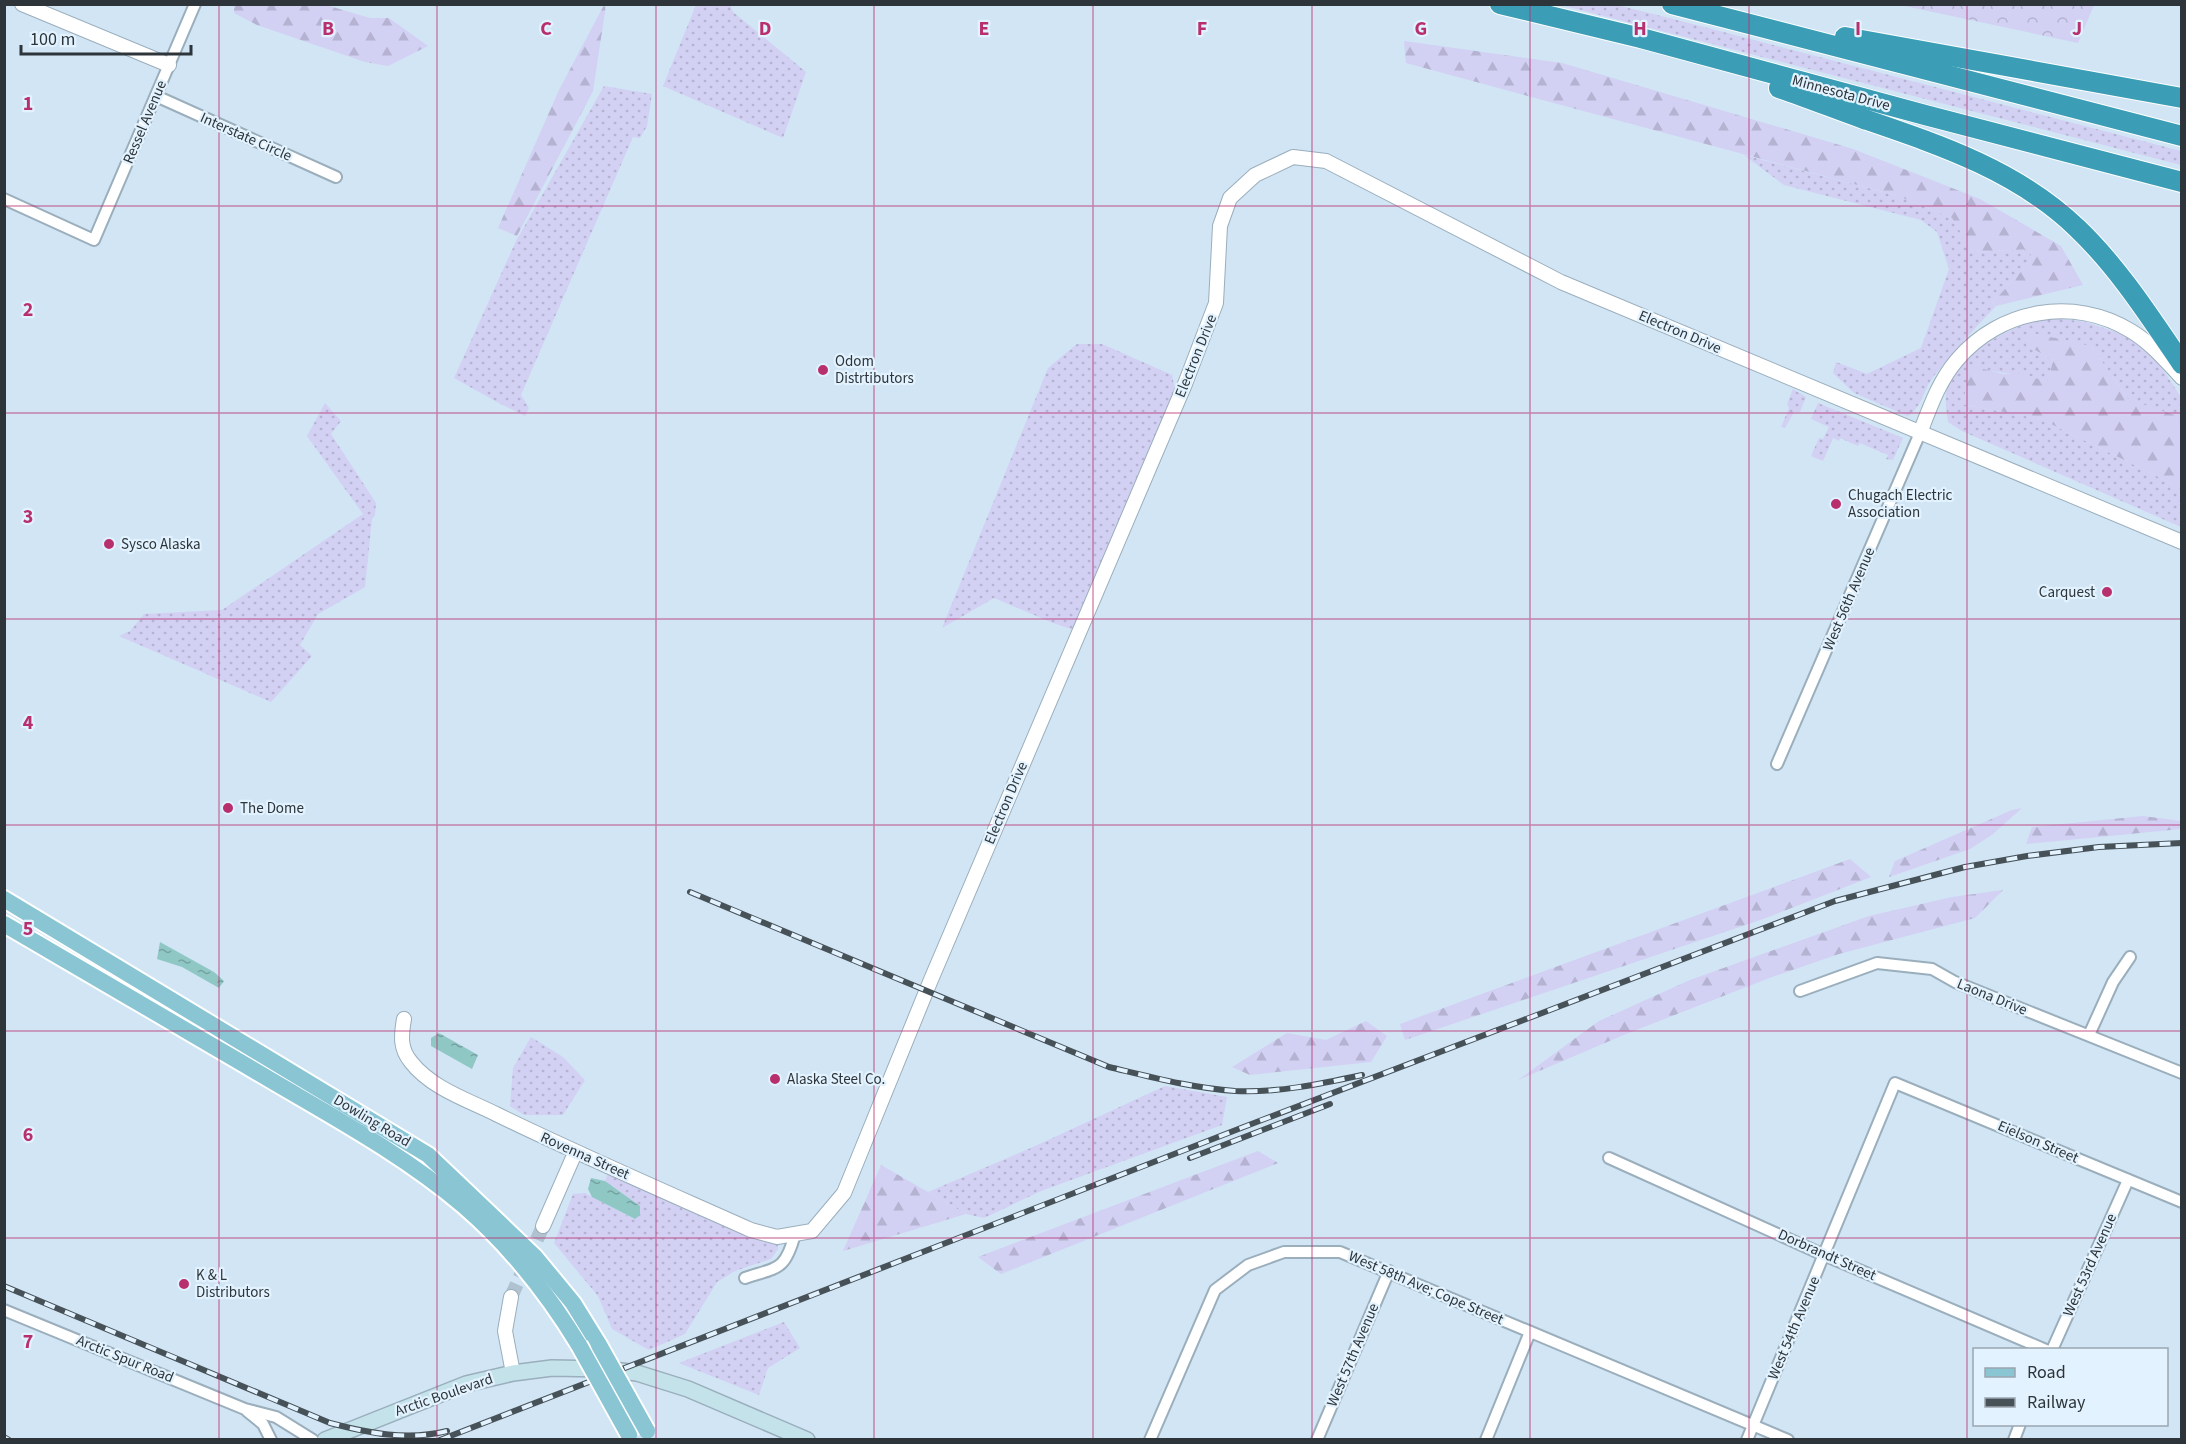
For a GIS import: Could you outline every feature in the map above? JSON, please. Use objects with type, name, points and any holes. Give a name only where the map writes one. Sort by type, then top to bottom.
[{"type":"highway","name":"Minnesota Drive","points":[[1500,4],[1641,38],[1925,116],[2181,182]]},
{"type":"highway","points":[[1672,4],[2181,136]]},
{"type":"highway","points":[[1680,4],[1859,40],[2181,98]]},
{"type":"highway","points":[[1641,38],[1712,66],[1899,130],[1956,152],[2007,176],[2056,210],[2102,254],[2181,364]]},
{"type":"main road","name":"Dowling Road","points":[[4,899],[428,1155],[535,1257],[573,1303],[599,1345],[648,1435]]},
{"type":"main road","name":"Dowling Road","points":[[4,924],[354,1130],[424,1176],[464,1206],[497,1238],[550,1300],[579,1345],[630,1437]]},
{"type":"main road","name":"Arctic Boulevard","points":[[325,1440],[466,1384],[513,1373],[552,1368],[637,1372],[688,1389],[807,1440]]},
{"type":"street","points":[[22,4],[169,65]]},
{"type":"street","name":"Ressel Avenue","points":[[4,199],[94,240],[195,4]]},
{"type":"street","name":"Interstate Circle","points":[[156,96],[336,177]]},
{"type":"street","name":"Electron Drive","points":[[812,1231],[844,1193],[930,982],[1185,384],[1216,303],[1220,226],[1230,198],[1255,175],[1293,157],[1326,161],[1561,282],[2181,542]]},
{"type":"street","points":[[1920,433],[1941,382],[1970,346],[2000,324],[2039,312],[2076,312],[2095,316],[2123,327],[2156,350],[2181,378]]},
{"type":"street","name":"West 56th Avenue","points":[[1777,764],[1920,433]]},
{"type":"street","points":[[2088,1035],[2113,982],[2130,957]]},
{"type":"street","name":"Laona Drive","points":[[1800,991],[1877,963],[1932,969],[1955,982],[2181,1073]]},
{"type":"street","name":"Rovenna Street","points":[[404,1019],[401,1034],[402,1048],[410,1062],[431,1081],[575,1153],[751,1230],[777,1237],[812,1231]]},
{"type":"street","name":"Eielson Street","points":[[1895,1083],[2181,1202]]},
{"type":"street","name":"West 54th Avenue","points":[[1747,1440],[1895,1083]]},
{"type":"street","points":[[543,1226],[575,1153]]},
{"type":"street","name":"Dorbrandt Street","points":[[1609,1158],[1824,1255],[2041,1348]]},
{"type":"street","name":"West 53rd Avenue","points":[[2053,1348],[2128,1180]]},
{"type":"street","points":[[745,1278],[781,1266],[787,1258],[795,1234]]},
{"type":"street","name":"West 58th Ave; Cope Street","points":[[1150,1440],[1215,1290],[1248,1265],[1284,1252],[1340,1252],[1788,1440]]},
{"type":"street","name":"West 57th Avenue","points":[[1317,1440],[1389,1271]]},
{"type":"street","points":[[511,1296],[506,1331],[513,1373]]},
{"type":"street","name":"Arctic Spur Road","points":[[4,1310],[244,1409],[276,1417],[313,1440]]},
{"type":"street","points":[[1486,1440],[1530,1332]]},
{"type":"street","name":"Arctic Spur Road","points":[[244,1409],[263,1424],[271,1440]]},
{"type":"street","points":[[2014,1440],[2020,1426]]},
{"type":"green space","points":[[234,5],[326,5],[370,18],[389,18],[428,46],[388,66],[365,62],[257,25],[234,13]]},
{"type":"green space","points":[[606,5],[593,91],[517,236],[498,228],[559,90]]},
{"type":"green space","points":[[696,5],[730,5],[733,12],[806,72],[783,138],[663,86]]},
{"type":"green space","points":[[1561,5],[1617,5],[1685,22],[2181,151],[2181,165]]},
{"type":"green space","points":[[1900,5],[2094,5],[2078,43]]},
{"type":"green space","points":[[1404,41],[1562,63],[1853,149],[1980,199],[2061,246],[2083,285],[1996,306],[1992,303],[2029,263],[2032,249],[1973,252],[1952,218],[1898,196],[1406,63]]},
{"type":"green space","points":[[604,86],[652,94],[647,126],[640,138],[633,137],[521,395],[529,408],[525,416],[454,378],[516,241]]},
{"type":"green space","points":[[1744,155],[1898,196],[1952,218],[1973,252],[2032,249],[2029,263],[1992,303],[1996,306],[1933,377],[1917,408],[1908,416],[1854,393],[1833,373],[1836,362],[1867,374],[1921,348],[1949,269],[1937,232],[1921,220],[1784,185]]},
{"type":"green space","points":[[2055,318],[2086,322],[2137,339],[2157,361],[2181,397],[2181,419],[2128,399],[2091,346],[2026,345],[2053,360],[2048,382],[1973,367],[1962,404],[2041,419],[2181,488],[2181,527],[1962,431],[1948,422],[1947,389],[1952,377],[1969,357],[2004,333],[2034,321]]},
{"type":"green space","points":[[2032,333],[2091,346],[2128,399],[2180,417],[2181,488],[2041,419],[1962,404],[1972,366],[2003,374],[2023,374],[2048,382],[2053,360],[2026,345]]},
{"type":"green space","points":[[1077,344],[1102,344],[1172,375],[1176,395],[1074,630],[994,598],[942,628],[1048,368]]},
{"type":"green space","points":[[1793,389],[1806,397],[1800,412],[1794,412],[1785,428],[1781,427],[1789,408],[1787,404]]},
{"type":"green space","points":[[325,403],[341,421],[331,434],[376,503],[375,515],[372,519],[365,587],[318,614],[300,645],[312,656],[271,702],[119,636],[130,631],[144,614],[222,610],[363,514],[307,436]]},
{"type":"green space","points":[[1818,403],[1903,438],[1893,460],[1886,459],[1888,455],[1860,443],[1858,446],[1840,438],[1839,441],[1833,438],[1823,461],[1811,456],[1819,438],[1823,439],[1829,427],[1811,419]]},
{"type":"green space","points":[[2022,808],[1993,834],[1970,849],[1889,877],[1895,861],[2012,810]]},
{"type":"green space","points":[[2143,816],[2181,821],[2181,829],[2026,844],[2032,827]]},
{"type":"green space","points":[[1850,859],[1871,877],[1766,918],[1405,1040],[1400,1024]]},
{"type":"green space","points":[[2003,890],[1975,918],[1839,954],[1772,977],[1626,1034],[1518,1080],[1599,1021],[1690,980],[1869,916],[1952,897]]},
{"type":"green space","points":[[1366,1021],[1387,1036],[1371,1062],[1250,1075],[1232,1067],[1287,1033],[1326,1040]]},
{"type":"green space","points":[[531,1037],[563,1057],[585,1080],[563,1115],[524,1115],[510,1106],[513,1068]]},
{"type":"green space","points":[[1165,1086],[1227,1097],[1222,1125],[1041,1191],[984,1218],[966,1214],[928,1192],[1033,1147]]},
{"type":"green space","points":[[1258,1151],[1278,1163],[1001,1274],[978,1257]]},
{"type":"green space","points":[[881,1165],[966,1214],[843,1251]]},
{"type":"green space","points":[[608,1173],[748,1236],[778,1242],[778,1249],[771,1259],[735,1271],[717,1282],[685,1334],[649,1350],[612,1329],[598,1296],[554,1243],[573,1194],[585,1193],[634,1219],[640,1206],[605,1181]]},
{"type":"green space","points":[[784,1322],[800,1348],[768,1368],[759,1395],[679,1363]]},
{"type":"water","points":[[160,942],[214,972],[224,981],[219,988],[182,967],[157,959]]},
{"type":"water","points":[[439,1033],[478,1055],[472,1069],[431,1046],[431,1038]]},
{"type":"water","points":[[591,1178],[605,1181],[640,1206],[640,1215],[635,1219],[592,1197],[588,1189]]},
{"type":"tunnel","points":[[511,1297],[543,1226]]},
{"type":"railway","points":[[440,1440],[1241,1128],[1835,901],[1965,867],[2027,856],[2099,847],[2182,843]]},
{"type":"railway","points":[[690,892],[1109,1067],[1187,1085],[1235,1091],[1315,1085],[1362,1075]]},
{"type":"railway","points":[[1190,1158],[1330,1104]]},
{"type":"railway","points":[[4,1286],[330,1423],[374,1433],[403,1436],[447,1431]]},
{"type":"railway","points":[[4,1437],[9,1440]]},
{"type":"place","name":"Odom Distrtibutors","points":[[823,370]]},
{"type":"place","name":"Chugach Electric Association","points":[[1836,504]]},
{"type":"place","name":"Sysco Alaska","points":[[109,544]]},
{"type":"place","name":"Carquest","points":[[2107,592]]},
{"type":"place","name":"The Dome","points":[[228,808]]},
{"type":"place","name":"Alaska Steel Co.","points":[[775,1079]]},
{"type":"place","name":"K & L Distributors","points":[[184,1284]]}]
